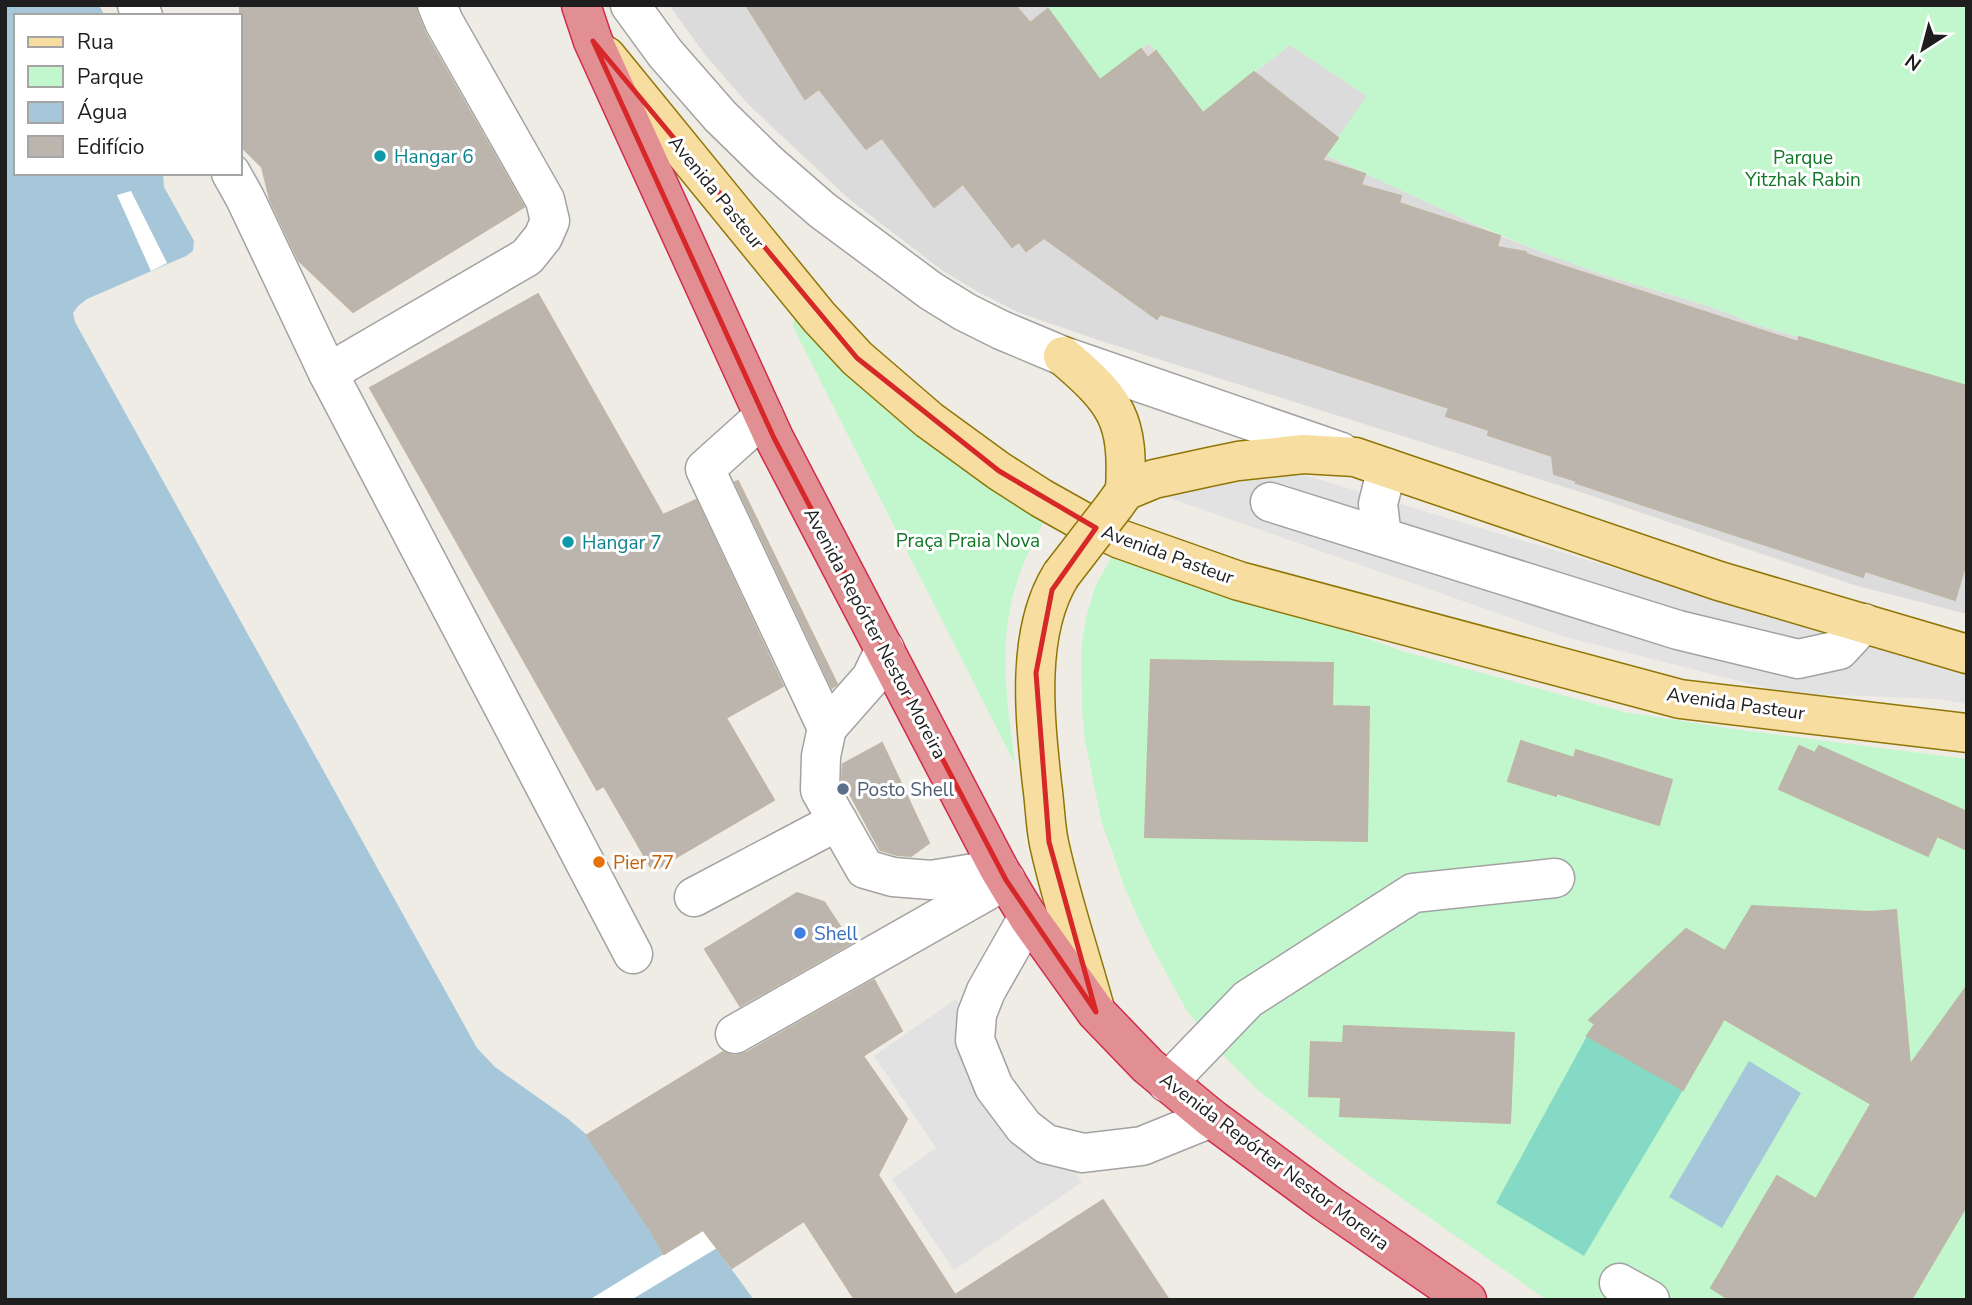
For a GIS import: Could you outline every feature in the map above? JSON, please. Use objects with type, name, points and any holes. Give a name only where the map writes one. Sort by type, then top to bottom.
[{"type":"highway","name":"Avenida Pasteur","points":[[581,5],[593,41]]},
{"type":"highway","name":"Avenida Repórter Nestor Moreira","points":[[593,41],[764,416],[1002,875],[1028,918],[1096,1012],[1167,1083],[1325,1202],[1467,1300]]},
{"type":"main road","name":"Avenida Pasteur","points":[[593,41],[818,317],[858,358],[929,420],[999,471],[1082,521],[1120,539],[1238,581],[1680,699],[1967,733]]},
{"type":"main road","points":[[1063,356],[1105,396],[1121,424],[1126,453],[1120,498]]},
{"type":"main road","points":[[1096,1012],[1049,842],[1038,742],[1038,639],[1045,607],[1061,575],[1120,498],[1154,479],[1238,461],[1303,454],[1371,462],[1719,581],[1967,654]]},
{"type":"street","points":[[328,373],[527,257],[543,237],[550,221],[545,200],[444,22],[437,5]]},
{"type":"street","points":[[630,5],[665,53],[720,116],[822,210],[885,258],[965,312],[1001,330],[1063,356],[1371,462],[1382,537]]},
{"type":"street","points":[[232,175],[328,373],[633,954]]},
{"type":"street","points":[[764,416],[705,469],[827,728]]},
{"type":"street","points":[[1270,502],[1678,630],[1798,659],[1839,650],[1864,623]]},
{"type":"street","points":[[885,649],[871,678],[827,728],[821,755],[820,790],[865,869],[893,877],[931,880],[1002,875]]},
{"type":"street","points":[[694,897],[838,821]]},
{"type":"street","points":[[735,1034],[1002,875]]},
{"type":"street","points":[[1167,1083],[1248,999],[1413,893],[1555,878]]},
{"type":"street","points":[[1028,918],[986,991],[976,1014],[975,1040],[994,1087],[1024,1127],[1046,1144],[1083,1153],[1142,1146],[1210,1118]]},
{"type":"highlighted area","points":[[593,41],[857,358],[999,471],[1096,528],[1052,590],[1036,673],[1049,842],[1096,1012],[1006,880],[774,438]]},
{"type":"shaded area","points":[[669,5],[1053,5],[1048,9],[1100,80],[1149,43],[1203,113],[1290,45],[1368,96],[1326,155],[1500,236],[1604,275],[1719,309],[1751,323],[1967,386],[1967,614],[1854,585],[1577,491],[1020,313],[943,271],[849,199],[749,105],[706,56]]},
{"type":"shaded area","points":[[1297,473],[1967,674],[1967,704],[1937,699],[1786,693],[1562,636],[1161,495]]},
{"type":"shaded area","points":[[956,999],[1082,1182],[954,1270],[892,1179],[936,1148],[874,1056]]},
{"type":"green space","name":"Parque Yitzhak Rabin","points":[[1053,5],[1967,5],[1967,386],[1751,323],[1697,302],[1605,275],[1464,219],[1325,155],[1367,96],[1290,45],[1203,113],[1149,43],[1100,80],[1048,9]]},
{"type":"green space","name":"Praça Praia Nova","points":[[794,320],[799,321],[1046,518],[1017,581],[1006,638],[1007,696],[1015,764],[793,327]]},
{"type":"green space","points":[[1118,545],[1234,591],[1402,651],[1624,712],[1967,759],[1967,1300],[1547,1300],[1360,1169],[1260,1092],[1222,1054],[1187,1011],[1138,918],[1101,820],[1084,735],[1081,649],[1095,587]]},
{"type":"green space","points":[[1587,1036],[1683,1090],[1584,1256],[1496,1203]]},
{"type":"water","points":[[5,5],[99,5],[104,14],[14,14],[14,175],[163,175],[164,187],[194,241],[193,251],[186,256],[87,299],[73,313],[75,322],[477,1048],[495,1067],[587,1135],[663,1253],[703,1230],[754,1300],[5,1300]]},
{"type":"water","points":[[1749,1061],[1801,1093],[1722,1228],[1669,1197]]},
{"type":"pier","points":[[131,191],[167,263],[151,271],[117,195]]},
{"type":"pier","points":[[703,1230],[717,1248],[631,1300],[589,1300]]},
{"type":"building","name":"Hangar 6","points":[[240,5],[416,5],[425,33],[524,207],[353,312],[299,261],[270,200],[262,167],[242,147]]},
{"type":"building","points":[[746,5],[1015,5],[1030,23],[1048,9],[1100,80],[1141,49],[1148,58],[1156,51],[1203,113],[1254,72],[1338,138],[1322,160],[1365,174],[1361,185],[1401,196],[1399,203],[1500,236],[1497,247],[1526,252],[1798,342],[1799,337],[1967,386],[1967,560],[1955,600],[1865,571],[1863,577],[1576,483],[1577,481],[1554,474],[1552,456],[1488,435],[1489,430],[1446,416],[1449,408],[1160,314],[1157,319],[1044,238],[1026,251],[1019,242],[1012,247],[963,184],[934,207],[882,138],[866,149],[819,89],[805,99]]},
{"type":"building","name":"Hangar 7","points":[[538,294],[663,515],[696,500],[783,686],[726,718],[774,800],[653,871],[604,786],[597,790],[370,388]]},
{"type":"building","points":[[738,481],[837,684],[832,688],[735,482]]},
{"type":"building","points":[[1151,660],[1333,663],[1332,706],[1369,707],[1367,841],[1145,837]]},
{"type":"building","points":[[1521,741],[1574,758],[1576,750],[1672,780],[1659,825],[1508,781]]},
{"type":"building","points":[[882,743],[929,843],[911,856],[880,850],[842,779],[843,764]]},
{"type":"building","points":[[1799,746],[1815,753],[1819,746],[1967,812],[1967,850],[1937,836],[1928,856],[1779,789]]},
{"type":"building","points":[[797,893],[824,902],[851,943],[740,1006],[705,949]]},
{"type":"building","points":[[1752,906],[1870,912],[1896,910],[1910,1065],[1967,986],[1967,1205],[1911,1300],[1730,1300],[1711,1288],[1777,1176],[1816,1199],[1871,1104],[1724,1019],[1683,1090],[1587,1036],[1595,1024],[1589,1020],[1686,929],[1725,951]]},
{"type":"building","points":[[874,980],[902,1031],[863,1056],[907,1119],[878,1175],[955,1295],[1103,1200],[1169,1300],[855,1300],[804,1221],[732,1268],[703,1230],[664,1254],[587,1135],[723,1052],[734,1056],[746,1053]]},
{"type":"building","points":[[1344,1026],[1514,1033],[1510,1123],[1340,1116],[1341,1097],[1309,1096],[1311,1042],[1343,1043]]},
{"type":"place","name":"Hangar 6","points":[[380,156]]},
{"type":"place","name":"Hangar 7","points":[[568,542]]},
{"type":"place","name":"Posto Shell","points":[[843,789]]},
{"type":"place","name":"Pier 77","points":[[599,862]]},
{"type":"place","name":"Shell","points":[[800,933]]}]
